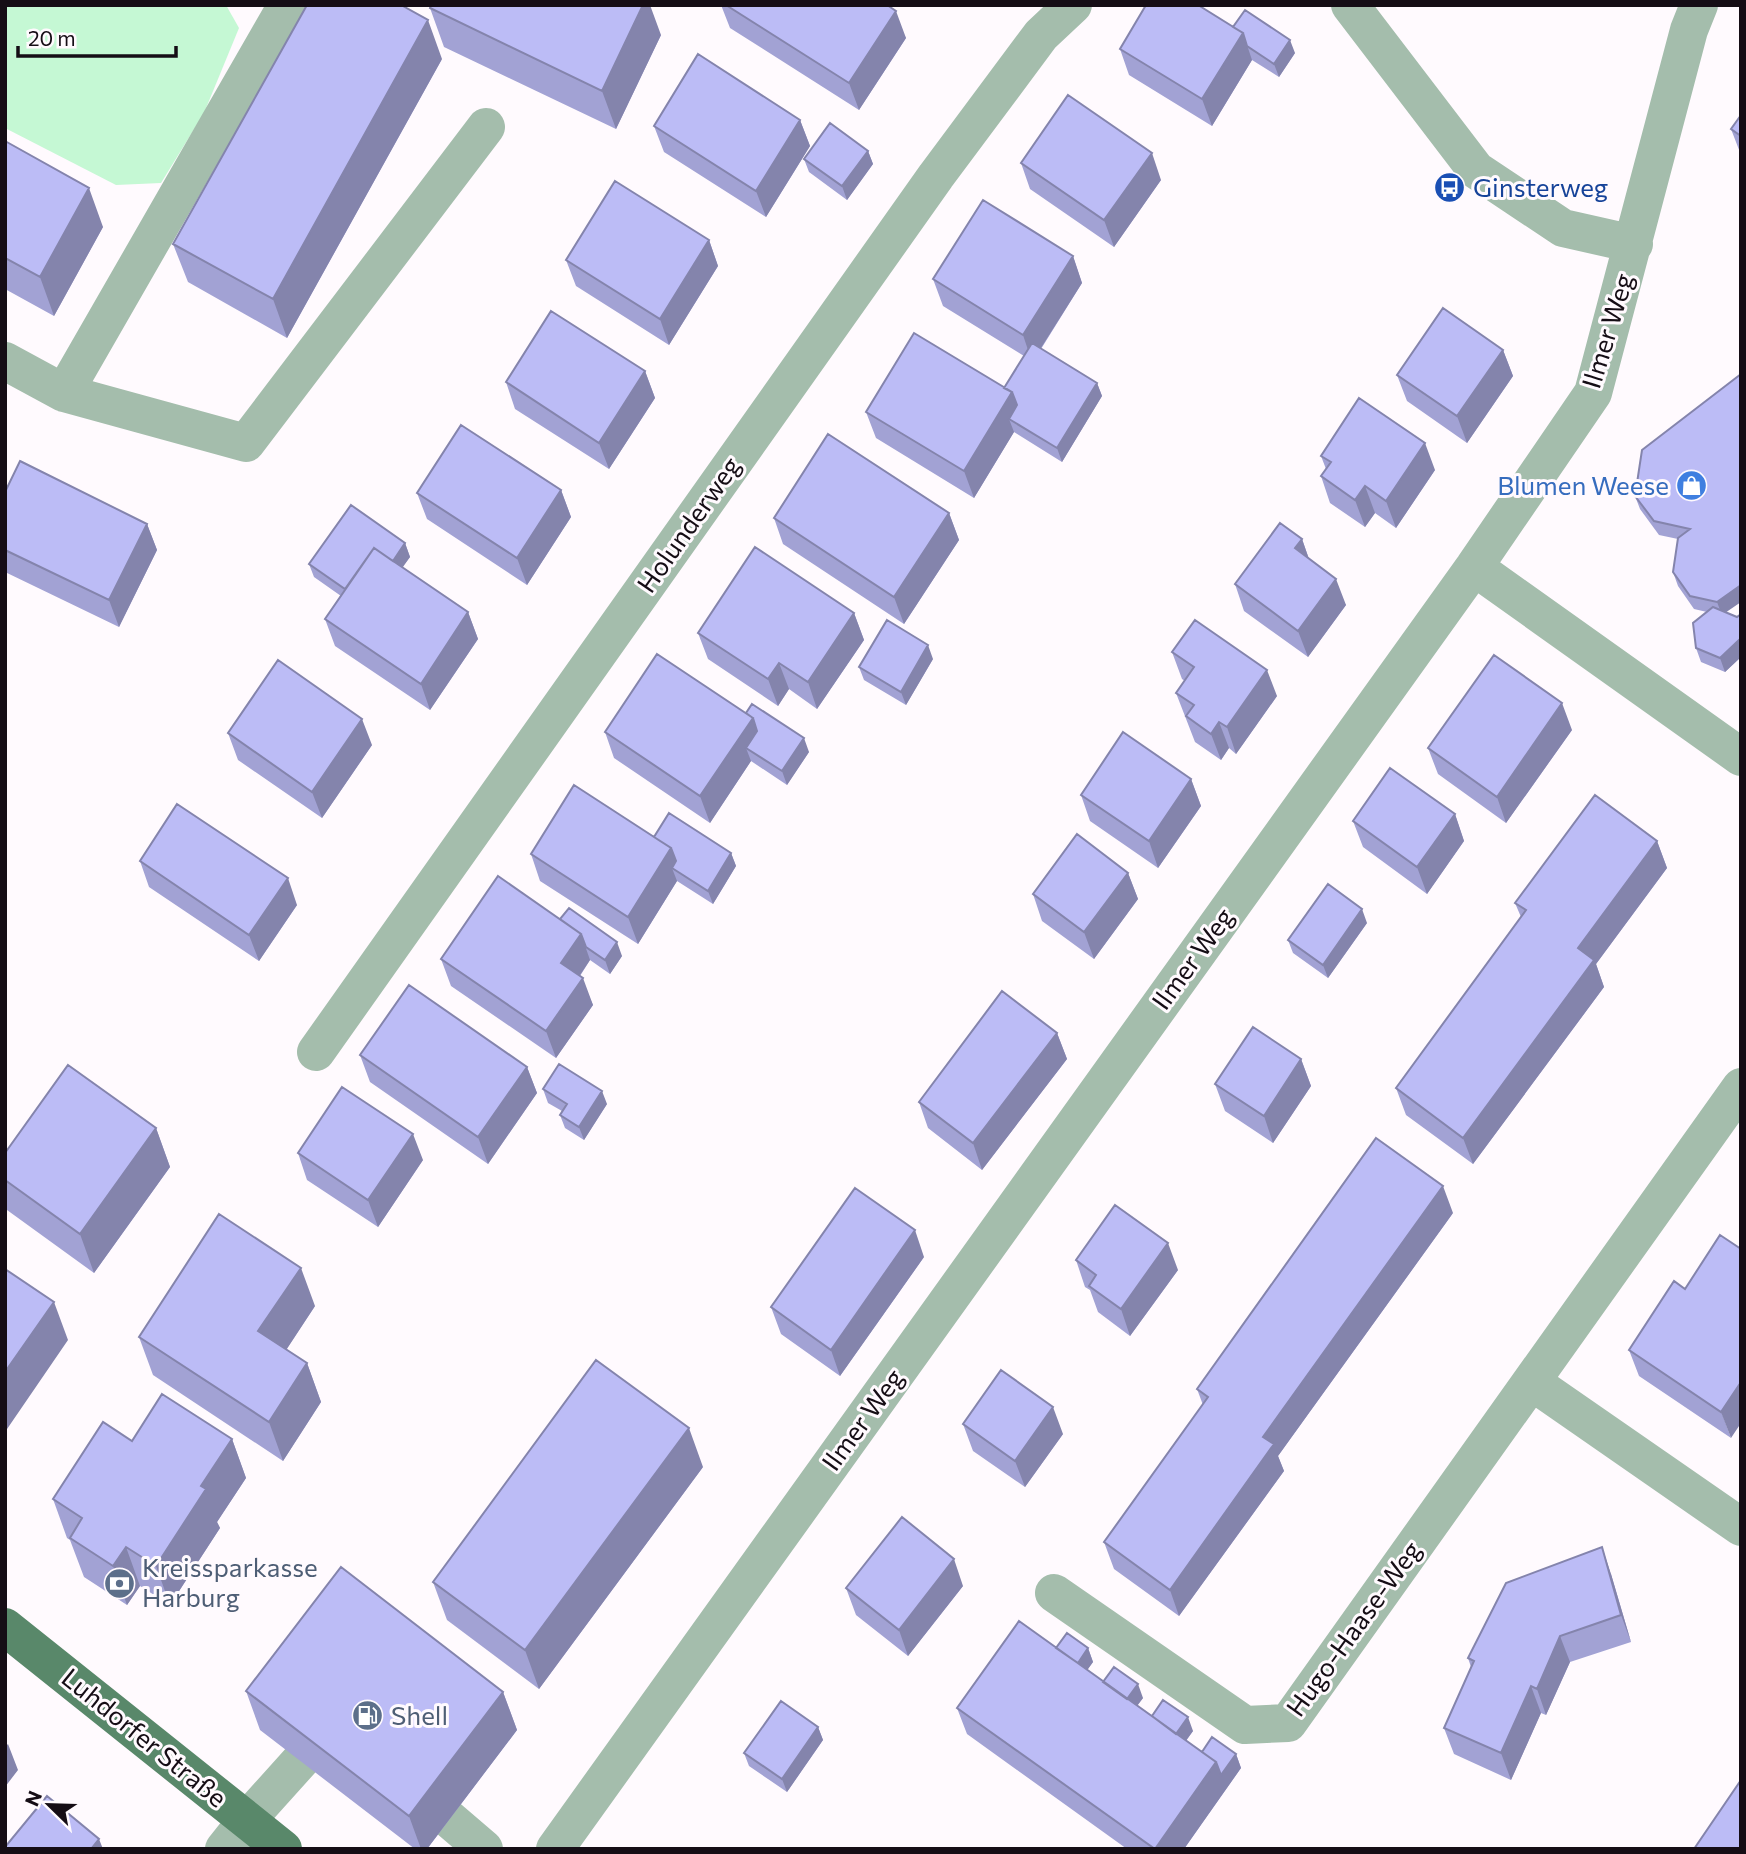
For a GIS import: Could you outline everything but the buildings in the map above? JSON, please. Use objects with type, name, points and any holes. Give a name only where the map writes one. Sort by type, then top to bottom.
[{"type":"main road","name":"Luhdorfer Straße","points":[[5,1627],[235,1834],[283,1849]]},
{"type":"street","points":[[64,393],[287,5]]},
{"type":"street","name":"Holunderweg","points":[[316,1052],[936,176],[1041,35],[1073,5]]},
{"type":"street","points":[[1350,5],[1476,170],[1563,228],[1634,244]]},
{"type":"street","name":"Ilmer Weg","points":[[555,1849],[1474,566],[1593,393],[1689,30],[1699,5]]},
{"type":"street","points":[[5,360],[64,393],[246,443],[486,127]]},
{"type":"street","points":[[1474,566],[1741,757]]},
{"type":"street","name":"Hugo-Haase-Weg","points":[[1054,1593],[1245,1725],[1289,1723],[1741,1087]]},
{"type":"street","points":[[1532,1382],[1741,1527]]},
{"type":"street","points":[[235,1834],[300,1760]]},
{"type":"street","points":[[449,1819],[484,1849]]},
{"type":"green space","points":[[5,5],[226,5],[239,28],[204,113],[161,183],[116,185],[5,128]]},
{"type":"place","name":"Ginsterweg","points":[[1450,188]]},
{"type":"place","name":"Blumen Weese","points":[[1692,486]]},
{"type":"place","name":"Kreissparkasse Harburg","points":[[119,1583]]},
{"type":"place","name":"Shell","points":[[368,1716]]}]
